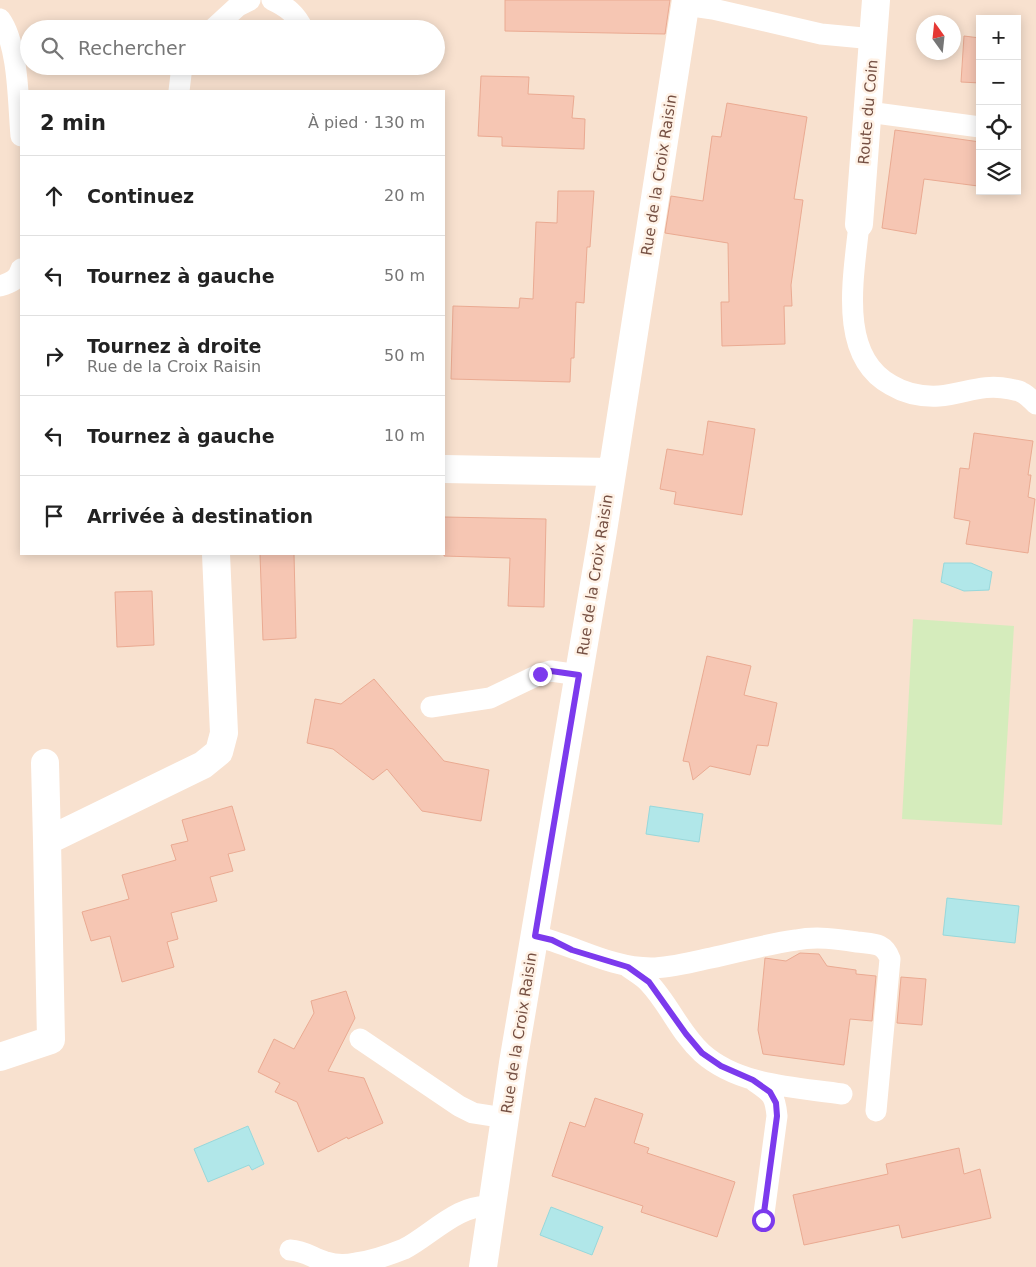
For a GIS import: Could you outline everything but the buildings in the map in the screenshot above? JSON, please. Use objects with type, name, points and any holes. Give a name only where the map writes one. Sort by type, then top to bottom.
[{"type":"street","name":"Route du Coin","points":[[859,224],[876,0]]},
{"type":"street","name":"Rue de la Croix Raisin","points":[[483,1267],[505,1118],[612,472],[686,2]]},
{"type":"street","points":[[445,469],[612,472]]},
{"type":"street","points":[[46,841],[203,765],[219,752],[224,733],[216,555]]},
{"type":"street","points":[[0,1057],[51,1040],[45,763]]},
{"type":"lane","points":[[223,20],[238,6],[250,0]]},
{"type":"lane","points":[[272,0],[285,6],[298,20]]},
{"type":"lane","points":[[686,2],[821,34],[874,39]]},
{"type":"lane","points":[[0,19],[13,51],[20,125]]},
{"type":"lane","points":[[179,90],[181,75]]},
{"type":"lane","points":[[868,112],[976,126]]},
{"type":"lane","points":[[859,224],[855,264],[853,329],[859,349],[868,366],[882,380],[900,390],[919,396],[940,396],[979,388],[999,387],[1021,392],[1036,404]]},
{"type":"lane","points":[[0,286],[10,283],[19,276],[20,272]]},
{"type":"lane","points":[[431,707],[490,698],[540,674],[551,671],[579,675]]},
{"type":"lane","points":[[535,936],[552,940],[572,950],[628,967],[652,968],[684,964],[797,939],[829,938],[878,944],[887,950],[890,959],[876,1111]]},
{"type":"lane","points":[[628,967],[649,982],[702,1053],[721,1066],[753,1080],[770,1092],[776,1103],[777,1116],[763,1220]]},
{"type":"lane","points":[[360,1039],[459,1106],[473,1113],[505,1118]]},
{"type":"lane","points":[[753,1080],[842,1094]]},
{"type":"lane","points":[[290,1250],[306,1252],[326,1262],[341,1264],[357,1263],[404,1249],[465,1210],[482,1205],[491,1207]]},
{"type":"shaded area","points":[[0,0],[1036,0],[1036,1267],[0,1267]]},
{"type":"green space","points":[[913,619],[1014,626],[1002,825],[902,819]]},
{"type":"water","points":[[944,563],[971,563],[992,572],[989,590],[964,591],[941,582]]},
{"type":"water","points":[[650,806],[703,814],[699,842],[646,834]]},
{"type":"water","points":[[947,898],[1019,906],[1015,943],[943,935]]},
{"type":"water","points":[[248,1126],[264,1164],[252,1170],[249,1165],[208,1182],[194,1149]]},
{"type":"water","points":[[551,1207],[603,1227],[592,1255],[540,1235]]},
{"type":"route","points":[[540,674],[551,671],[579,675],[535,936],[552,940],[572,950],[628,967],[649,982],[702,1053],[721,1066],[753,1080],[770,1092],[776,1103],[777,1116],[763,1220]]}]
